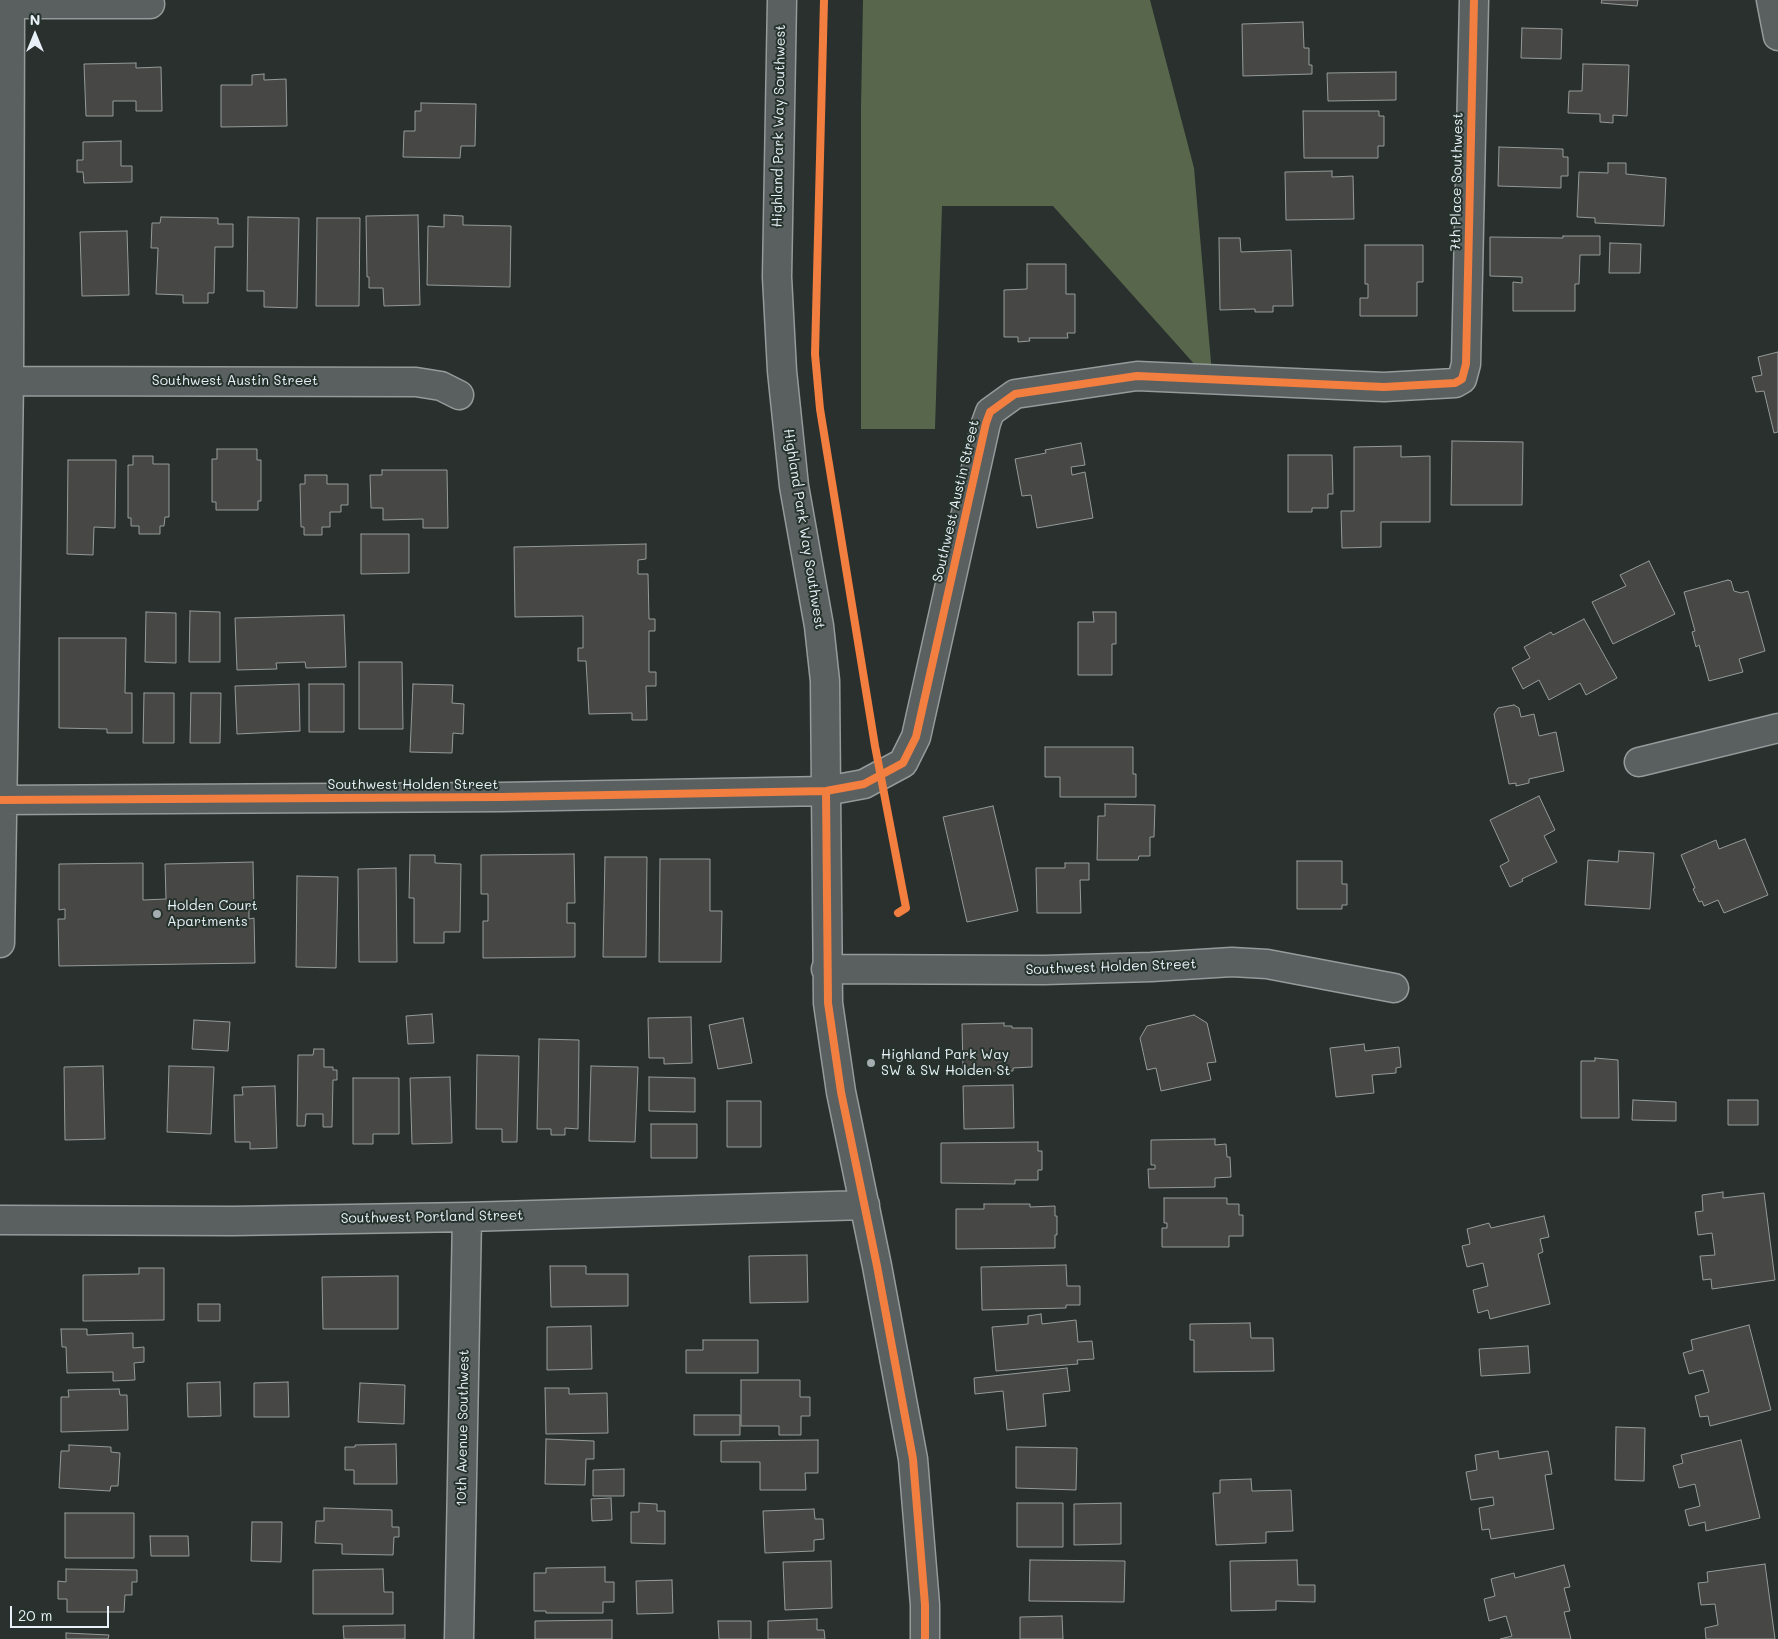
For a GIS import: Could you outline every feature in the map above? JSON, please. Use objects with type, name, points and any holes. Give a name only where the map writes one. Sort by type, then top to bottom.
[{"type":"street","name":"Highland Park Way Southwest","points":[[782,0],[777,287],[782,371],[794,486],[819,626],[825,680],[826,969],[828,1003],[841,1092],[893,1348],[912,1459],[925,1605],[925,1639]]},
{"type":"street","name":"7th Place Southwest","points":[[1466,364],[1474,0]]},
{"type":"street","points":[[1771,0],[1778,36]]},
{"type":"street","points":[[0,943],[9,381],[5,4],[150,4]]},
{"type":"street","name":"Southwest Austin Street","points":[[826,791],[864,784],[903,763],[916,737],[986,423],[990,412],[1014,394],[1137,376],[1384,387],[1455,383],[1462,379],[1466,364]]},
{"type":"street","name":"Southwest Austin Street","points":[[9,381],[416,382],[441,386],[459,394]]},
{"type":"street","points":[[1639,762],[1778,728]]},
{"type":"street","name":"Southwest Holden Street","points":[[1,800],[492,797],[826,791]]},
{"type":"street","name":"Southwest Holden Street","points":[[826,969],[1044,970],[1151,967],[1232,962],[1267,964],[1394,988]]},
{"type":"street","name":"Southwest Portland Street","points":[[0,1220],[233,1221],[467,1217],[865,1205]]},
{"type":"street","name":"10th Avenue Southwest","points":[[459,1639],[467,1217]]},
{"type":"green space","points":[[863,0],[1150,0],[1194,168],[1213,385],[1053,206],[942,206],[935,429],[861,429],[861,107]]},
{"type":"building","points":[[1602,0],[1638,0],[1637,6],[1601,3]]},
{"type":"building","points":[[1303,22],[1304,48],[1309,48],[1309,65],[1312,65],[1312,74],[1243,76],[1242,24]]},
{"type":"building","points":[[1522,28],[1562,29],[1561,59],[1521,58]]},
{"type":"building","points":[[136,63],[136,68],[161,67],[162,111],[136,111],[136,101],[113,101],[113,116],[86,116],[84,64]]},
{"type":"building","points":[[1583,64],[1629,65],[1627,116],[1613,115],[1613,123],[1600,122],[1600,114],[1568,113],[1569,91],[1582,91]]},
{"type":"building","points":[[1396,72],[1396,100],[1328,101],[1327,73]]},
{"type":"building","points":[[264,74],[264,80],[286,79],[287,126],[221,127],[221,85],[252,85],[252,75]]},
{"type":"building","points":[[421,103],[476,104],[475,146],[461,146],[460,158],[403,157],[404,131],[415,131],[415,111],[421,111]]},
{"type":"building","points":[[1303,111],[1379,111],[1379,116],[1384,116],[1384,146],[1378,146],[1378,158],[1304,158]]},
{"type":"building","points":[[121,141],[121,166],[132,166],[132,182],[84,183],[83,172],[77,172],[77,160],[83,160],[83,142]]},
{"type":"building","points":[[1499,147],[1563,149],[1563,157],[1568,157],[1568,176],[1561,176],[1561,188],[1498,186]]},
{"type":"building","points":[[1608,163],[1626,163],[1626,174],[1666,178],[1664,226],[1595,223],[1595,218],[1577,217],[1579,172],[1608,173]]},
{"type":"building","points":[[1332,171],[1332,177],[1353,176],[1354,219],[1286,220],[1285,172]]},
{"type":"building","points":[[418,215],[420,305],[384,306],[383,288],[369,288],[369,277],[367,277],[366,216]]},
{"type":"building","points":[[444,215],[463,216],[463,225],[511,226],[510,287],[427,285],[428,226],[444,227]]},
{"type":"building","points":[[161,217],[218,218],[218,224],[233,224],[233,247],[215,247],[214,293],[208,293],[208,303],[183,303],[183,295],[156,294],[158,248],[151,248],[152,223],[160,223]]},
{"type":"building","points":[[248,217],[299,218],[297,308],[264,307],[264,291],[247,291]]},
{"type":"building","points":[[317,218],[360,218],[359,306],[316,306]]},
{"type":"building","points":[[127,231],[129,295],[82,296],[80,232]]},
{"type":"building","points":[[1563,236],[1600,236],[1600,255],[1580,255],[1579,284],[1575,284],[1575,311],[1513,311],[1513,282],[1522,283],[1522,277],[1490,276],[1490,237],[1563,238]]},
{"type":"building","points":[[1219,238],[1240,238],[1241,252],[1291,250],[1293,306],[1273,306],[1273,312],[1255,312],[1255,309],[1220,310]]},
{"type":"building","points":[[1610,243],[1641,244],[1640,273],[1609,273]]},
{"type":"building","points":[[1365,245],[1423,245],[1423,282],[1417,282],[1417,316],[1360,316],[1360,298],[1368,298],[1368,284],[1365,284]]},
{"type":"building","points":[[1027,264],[1066,264],[1066,294],[1075,294],[1075,333],[1067,333],[1068,338],[1029,338],[1030,341],[1018,342],[1018,337],[1004,337],[1004,290],[1027,289]]},
{"type":"building","points":[[1778,352],[1778,432],[1774,433],[1764,391],[1756,392],[1752,377],[1762,375],[1758,357]]},
{"type":"building","points":[[1452,441],[1523,442],[1522,505],[1451,505]]},
{"type":"building","points":[[1081,443],[1085,465],[1071,467],[1072,475],[1085,472],[1093,518],[1037,528],[1031,495],[1022,496],[1015,459],[1046,453],[1045,450]]},
{"type":"building","points":[[1401,446],[1401,457],[1430,456],[1430,522],[1381,522],[1381,547],[1342,548],[1341,511],[1354,511],[1354,447]]},
{"type":"building","points":[[217,449],[257,449],[257,460],[261,460],[261,501],[258,501],[258,510],[216,510],[216,502],[212,502],[212,459],[217,459]]},
{"type":"building","points":[[1288,455],[1332,455],[1333,494],[1328,494],[1328,508],[1312,508],[1312,512],[1288,512]]},
{"type":"building","points":[[133,456],[153,456],[153,464],[169,464],[169,517],[165,517],[164,526],[160,526],[160,534],[139,534],[139,526],[131,526],[131,518],[128,518],[128,465],[133,465]]},
{"type":"building","points":[[68,460],[116,460],[115,528],[94,527],[93,555],[67,554]]},
{"type":"building","points":[[382,470],[447,470],[448,528],[423,528],[423,519],[383,520],[383,508],[371,508],[370,475],[382,475]]},
{"type":"building","points":[[305,475],[327,475],[327,484],[348,484],[348,505],[341,505],[341,512],[330,512],[330,527],[322,527],[322,535],[304,535],[304,527],[301,527],[300,484],[305,484]]},
{"type":"building","points":[[361,534],[409,534],[409,573],[361,574]]},
{"type":"building","points":[[646,544],[646,559],[638,560],[638,574],[648,574],[649,619],[655,619],[655,631],[649,631],[649,672],[656,672],[656,686],[646,686],[647,720],[632,720],[632,713],[589,714],[586,661],[578,661],[578,648],[583,648],[583,616],[515,617],[514,547]]},
{"type":"building","points":[[1649,561],[1675,614],[1613,644],[1592,602],[1626,586],[1620,575]]},
{"type":"building","points":[[1728,580],[1731,581],[1734,591],[1741,593],[1748,591],[1765,651],[1739,659],[1743,672],[1709,681],[1699,645],[1696,647],[1692,632],[1695,631],[1684,592]]},
{"type":"building","points":[[190,611],[220,612],[220,662],[189,662]]},
{"type":"building","points":[[146,612],[176,613],[176,663],[145,662]]},
{"type":"building","points":[[1093,612],[1116,612],[1116,644],[1112,644],[1112,675],[1078,675],[1078,622],[1094,622]]},
{"type":"building","points":[[344,615],[346,667],[306,668],[305,662],[276,663],[277,669],[237,670],[235,618]]},
{"type":"building","points":[[1584,619],[1617,678],[1586,695],[1580,683],[1549,700],[1539,680],[1523,689],[1512,668],[1530,658],[1524,647],[1551,632],[1553,635]]},
{"type":"building","points":[[59,638],[126,638],[125,693],[132,693],[132,733],[107,733],[107,729],[59,728]]},
{"type":"building","points":[[359,662],[402,662],[403,729],[359,729]]},
{"type":"building","points":[[299,684],[300,731],[237,734],[235,686]]},
{"type":"building","points":[[309,684],[344,684],[344,732],[309,732]]},
{"type":"building","points":[[413,684],[453,685],[452,703],[464,704],[463,734],[453,733],[452,753],[410,752]]},
{"type":"building","points":[[144,693],[174,693],[174,743],[143,743]]},
{"type":"building","points":[[191,693],[221,693],[220,743],[190,743]]},
{"type":"building","points":[[1514,705],[1519,708],[1521,717],[1534,714],[1539,736],[1556,732],[1564,771],[1529,779],[1529,783],[1516,786],[1516,783],[1509,784],[1494,714],[1498,708]]},
{"type":"building","points":[[1045,747],[1133,747],[1133,774],[1136,774],[1136,797],[1060,797],[1060,777],[1045,777]]},
{"type":"building","points":[[1539,796],[1555,830],[1544,836],[1557,862],[1510,887],[1500,866],[1509,861],[1490,820]]},
{"type":"building","points":[[1105,804],[1155,805],[1154,837],[1150,837],[1150,856],[1139,856],[1138,860],[1097,860],[1098,816],[1105,816]]},
{"type":"building","points":[[993,806],[1018,911],[967,922],[943,817]]},
{"type":"building","points":[[1745,839],[1768,895],[1724,913],[1718,900],[1704,906],[1702,901],[1699,902],[1693,889],[1695,888],[1681,855],[1716,840],[1719,849]]},
{"type":"building","points":[[1619,851],[1654,853],[1650,909],[1585,905],[1588,860],[1618,862]]},
{"type":"building","points":[[574,854],[575,903],[567,903],[567,923],[575,923],[575,957],[483,958],[483,921],[488,921],[488,894],[481,894],[481,855]]},
{"type":"building","points":[[410,855],[435,855],[435,863],[461,864],[460,932],[444,932],[444,943],[414,943],[414,898],[409,898]]},
{"type":"building","points":[[605,857],[647,857],[646,957],[603,957]]},
{"type":"building","points":[[660,859],[710,859],[710,911],[722,911],[721,962],[659,962]]},
{"type":"building","points":[[1297,861],[1342,861],[1342,884],[1347,884],[1347,905],[1342,905],[1342,909],[1297,909]]},
{"type":"building","name":"Holden Court Apartments","points":[[253,862],[254,909],[249,909],[249,919],[254,918],[255,963],[59,966],[58,919],[65,919],[65,909],[59,910],[59,864],[143,863],[143,900],[166,899],[165,864]]},
{"type":"building","points":[[1065,863],[1089,863],[1089,880],[1080,880],[1081,913],[1037,913],[1036,868],[1065,868]]},
{"type":"building","points":[[396,868],[397,962],[359,962],[358,869]]},
{"type":"building","points":[[297,876],[338,877],[336,968],[296,967]]},
{"type":"building","points":[[432,1014],[434,1043],[408,1044],[406,1016]]},
{"type":"building","points":[[1194,1015],[1207,1023],[1216,1062],[1207,1063],[1211,1080],[1161,1091],[1156,1068],[1147,1070],[1140,1038],[1147,1026]]},
{"type":"building","points":[[691,1017],[692,1063],[664,1064],[664,1058],[649,1058],[648,1018]]},
{"type":"building","points":[[743,1018],[752,1063],[718,1069],[709,1025]]},
{"type":"building","points":[[194,1020],[230,1022],[228,1051],[192,1049]]},
{"type":"building","points":[[1004,1023],[1004,1026],[1012,1026],[1012,1028],[1032,1028],[1032,1067],[1013,1068],[1013,1071],[963,1071],[962,1024]]},
{"type":"building","points":[[539,1039],[579,1040],[578,1129],[565,1128],[565,1135],[551,1135],[551,1129],[537,1129]]},
{"type":"building","points":[[1364,1044],[1365,1051],[1399,1047],[1401,1067],[1396,1068],[1396,1073],[1372,1075],[1374,1093],[1336,1097],[1330,1048]]},
{"type":"building","points":[[314,1049],[324,1049],[324,1067],[333,1067],[333,1070],[337,1070],[337,1080],[333,1080],[332,1127],[323,1127],[323,1114],[306,1114],[305,1126],[297,1126],[298,1055],[313,1055]]},
{"type":"building","points":[[477,1055],[519,1056],[517,1142],[502,1142],[502,1129],[476,1129]]},
{"type":"building","points":[[1595,1058],[1618,1060],[1619,1118],[1581,1118],[1581,1061],[1595,1061]]},
{"type":"building","points":[[103,1066],[105,1139],[65,1140],[64,1067]]},
{"type":"building","points":[[169,1066],[214,1067],[211,1134],[167,1132]]},
{"type":"building","points":[[591,1066],[638,1067],[635,1142],[589,1141]]},
{"type":"building","points":[[450,1077],[452,1143],[412,1144],[410,1078]]},
{"type":"building","points":[[649,1077],[695,1078],[695,1112],[649,1111]]},
{"type":"building","points":[[353,1078],[399,1078],[399,1134],[373,1134],[373,1144],[353,1144]]},
{"type":"building","points":[[1013,1085],[1014,1128],[964,1129],[963,1086]]},
{"type":"building","points":[[275,1086],[277,1148],[250,1149],[250,1142],[235,1142],[234,1095],[243,1095],[242,1087]]},
{"type":"building","points":[[1633,1100],[1676,1102],[1676,1121],[1632,1120]]},
{"type":"building","points":[[1728,1100],[1758,1100],[1758,1125],[1728,1125]]},
{"type":"building","points":[[727,1101],[761,1101],[761,1147],[727,1147]]},
{"type":"building","points":[[651,1124],[697,1124],[697,1158],[651,1158]]},
{"type":"building","points":[[1215,1139],[1215,1145],[1226,1144],[1227,1157],[1230,1157],[1231,1177],[1215,1178],[1215,1187],[1149,1188],[1148,1169],[1155,1169],[1155,1165],[1151,1165],[1151,1140]]},
{"type":"building","points":[[1038,1142],[1038,1151],[1042,1151],[1042,1170],[1038,1170],[1038,1180],[1015,1180],[1015,1184],[941,1183],[941,1143]]},
{"type":"building","points":[[1723,1192],[1723,1198],[1764,1193],[1775,1280],[1712,1289],[1711,1279],[1703,1280],[1700,1256],[1715,1255],[1712,1233],[1698,1235],[1695,1212],[1703,1211],[1702,1195]]},
{"type":"building","points":[[1164,1198],[1227,1198],[1227,1204],[1239,1204],[1239,1215],[1243,1215],[1243,1236],[1229,1236],[1229,1247],[1162,1247],[1162,1228],[1167,1228],[1167,1223],[1164,1223]]},
{"type":"building","points":[[984,1204],[1030,1204],[1030,1207],[1055,1206],[1057,1235],[1055,1235],[1055,1248],[956,1249],[956,1209],[984,1209]]},
{"type":"building","points":[[1544,1216],[1549,1237],[1540,1239],[1543,1252],[1538,1254],[1550,1304],[1490,1319],[1488,1310],[1478,1313],[1473,1290],[1488,1286],[1483,1263],[1467,1267],[1462,1246],[1470,1244],[1467,1229],[1489,1223],[1491,1228]]},
{"type":"building","points":[[807,1255],[808,1302],[750,1303],[749,1256]]},
{"type":"building","points":[[1066,1265],[1067,1286],[1080,1286],[1080,1305],[1066,1305],[1066,1308],[982,1310],[981,1267]]},
{"type":"building","points":[[550,1266],[586,1266],[586,1274],[628,1274],[628,1306],[551,1307]]},
{"type":"building","points":[[139,1268],[164,1268],[164,1320],[83,1321],[83,1275],[139,1274]]},
{"type":"building","points":[[398,1276],[398,1329],[323,1329],[322,1277]]},
{"type":"building","points":[[198,1304],[220,1304],[220,1321],[198,1321]]},
{"type":"building","points":[[1041,1314],[1042,1324],[1076,1320],[1078,1342],[1092,1341],[1094,1359],[1077,1360],[1078,1364],[996,1371],[992,1327],[1028,1324],[1028,1316]]},
{"type":"building","points":[[1250,1323],[1251,1338],[1273,1338],[1274,1371],[1194,1372],[1194,1340],[1190,1340],[1190,1324]]},
{"type":"building","points":[[1749,1325],[1771,1410],[1710,1426],[1708,1416],[1700,1417],[1695,1396],[1709,1392],[1703,1370],[1689,1374],[1683,1353],[1693,1350],[1691,1340]]},
{"type":"building","points":[[591,1326],[592,1369],[547,1370],[547,1327]]},
{"type":"building","points":[[61,1329],[87,1329],[87,1335],[133,1333],[133,1348],[144,1347],[144,1362],[134,1363],[135,1380],[113,1381],[113,1372],[67,1373],[66,1347],[62,1347]]},
{"type":"building","points":[[703,1340],[758,1340],[758,1373],[686,1373],[686,1350],[703,1350]]},
{"type":"building","points":[[1528,1346],[1530,1373],[1481,1376],[1479,1349]]},
{"type":"building","points":[[1067,1368],[1070,1391],[1043,1394],[1046,1426],[1007,1430],[1003,1391],[975,1394],[974,1378]]},
{"type":"building","points":[[741,1380],[800,1380],[800,1397],[810,1397],[810,1416],[801,1416],[801,1435],[779,1435],[779,1426],[741,1426]]},
{"type":"building","points":[[220,1382],[221,1416],[188,1417],[187,1383]]},
{"type":"building","points":[[288,1382],[289,1417],[254,1417],[254,1383]]},
{"type":"building","points":[[360,1383],[405,1385],[404,1424],[358,1422]]},
{"type":"building","points":[[545,1388],[569,1388],[569,1394],[607,1393],[608,1433],[546,1434]]},
{"type":"building","points":[[119,1389],[120,1395],[127,1395],[128,1430],[61,1432],[61,1397],[69,1397],[68,1390]]},
{"type":"building","points":[[694,1415],[740,1415],[740,1435],[694,1435]]},
{"type":"building","points":[[1616,1427],[1645,1428],[1644,1481],[1615,1480]]},
{"type":"building","points":[[546,1439],[594,1441],[594,1459],[586,1459],[585,1485],[545,1484]]},
{"type":"building","points":[[818,1440],[818,1473],[805,1473],[806,1490],[760,1490],[760,1462],[721,1462],[721,1441]]},
{"type":"building","points":[[1741,1440],[1760,1518],[1706,1531],[1705,1522],[1689,1526],[1685,1510],[1700,1506],[1695,1484],[1679,1488],[1673,1466],[1683,1463],[1681,1455]]},
{"type":"building","points":[[396,1444],[397,1484],[354,1484],[354,1470],[345,1470],[345,1447]]},
{"type":"building","points":[[69,1445],[111,1447],[111,1452],[120,1453],[118,1486],[111,1486],[110,1491],[59,1488],[61,1451],[69,1451]]},
{"type":"building","points":[[1016,1447],[1077,1448],[1076,1490],[1016,1488]]},
{"type":"building","points":[[1498,1451],[1499,1459],[1548,1451],[1552,1474],[1545,1475],[1554,1529],[1491,1539],[1489,1529],[1482,1530],[1479,1508],[1494,1505],[1493,1497],[1471,1500],[1466,1472],[1477,1470],[1475,1455]]},
{"type":"building","points":[[624,1469],[624,1496],[593,1496],[593,1470]]},
{"type":"building","points":[[1251,1479],[1252,1491],[1291,1490],[1293,1531],[1266,1532],[1266,1543],[1216,1545],[1213,1493],[1220,1493],[1220,1480]]},
{"type":"building","points":[[611,1498],[612,1520],[592,1521],[591,1499]]},
{"type":"building","points":[[639,1503],[657,1504],[657,1511],[665,1511],[665,1544],[631,1543],[631,1512],[639,1512]]},
{"type":"building","points":[[1017,1503],[1063,1503],[1063,1547],[1017,1547]]},
{"type":"building","points":[[1121,1503],[1121,1544],[1074,1545],[1074,1504]]},
{"type":"building","points":[[324,1508],[392,1510],[392,1527],[399,1527],[399,1537],[394,1537],[393,1555],[342,1554],[342,1544],[315,1543],[316,1521],[324,1521]]},
{"type":"building","points":[[814,1509],[815,1519],[823,1519],[824,1539],[814,1540],[814,1551],[765,1553],[763,1511]]},
{"type":"building","points":[[65,1513],[134,1513],[134,1558],[65,1558]]},
{"type":"building","points":[[252,1522],[282,1522],[281,1562],[251,1561]]},
{"type":"building","points":[[150,1536],[188,1536],[189,1556],[151,1556]]},
{"type":"building","points":[[1030,1560],[1125,1561],[1124,1602],[1029,1601]]},
{"type":"building","points":[[1297,1560],[1298,1585],[1315,1585],[1315,1602],[1276,1601],[1276,1610],[1231,1611],[1230,1561]]},
{"type":"building","points":[[831,1561],[832,1608],[785,1610],[783,1562]]},
{"type":"building","points":[[1765,1564],[1775,1639],[1706,1639],[1705,1628],[1718,1625],[1715,1604],[1701,1605],[1698,1583],[1708,1582],[1707,1572]]},
{"type":"building","points":[[1564,1565],[1570,1587],[1564,1588],[1570,1611],[1564,1612],[1571,1639],[1500,1639],[1512,1636],[1506,1616],[1489,1621],[1484,1599],[1495,1596],[1491,1579],[1514,1573],[1515,1578]]},
{"type":"building","points":[[605,1567],[605,1582],[614,1582],[614,1602],[603,1602],[603,1613],[546,1613],[546,1611],[534,1611],[534,1573],[546,1573],[546,1568]]},
{"type":"building","points":[[66,1569],[137,1570],[137,1582],[132,1582],[132,1595],[125,1595],[124,1612],[67,1612],[67,1599],[58,1599],[58,1581],[66,1582]]},
{"type":"building","points":[[383,1569],[384,1592],[393,1592],[393,1614],[313,1614],[313,1570]]},
{"type":"building","points":[[672,1580],[673,1613],[637,1614],[636,1581]]},
{"type":"building","points":[[1062,1616],[1063,1639],[1020,1639],[1020,1617]]},
{"type":"building","points":[[817,1619],[817,1630],[824,1630],[825,1639],[768,1639],[768,1621]]},
{"type":"building","points":[[612,1620],[612,1639],[535,1639],[535,1621]]},
{"type":"building","points":[[718,1621],[751,1621],[751,1639],[719,1639]]},
{"type":"building","points":[[405,1625],[405,1639],[344,1639],[343,1626]]},
{"type":"building","points":[[66,1633],[109,1635],[108,1639],[66,1639]]},
{"type":"cycle path","points":[[824,0],[815,354],[820,409],[875,746],[906,908],[898,913]]},
{"type":"cycle path","points":[[0,800],[501,797],[826,791],[864,784],[903,763],[916,737],[986,423],[990,412],[1015,394],[1137,376],[1384,387],[1455,383],[1462,379],[1466,364],[1474,0]]},
{"type":"cycle path","points":[[826,791],[828,1003],[841,1092],[877,1266],[913,1459],[925,1605],[925,1639]]},
{"type":"place","name":"Holden Court Apartments","points":[[157,914]]},
{"type":"place","name":"Highland Park Way SW & SW Holden St","points":[[871,1063]]}]
